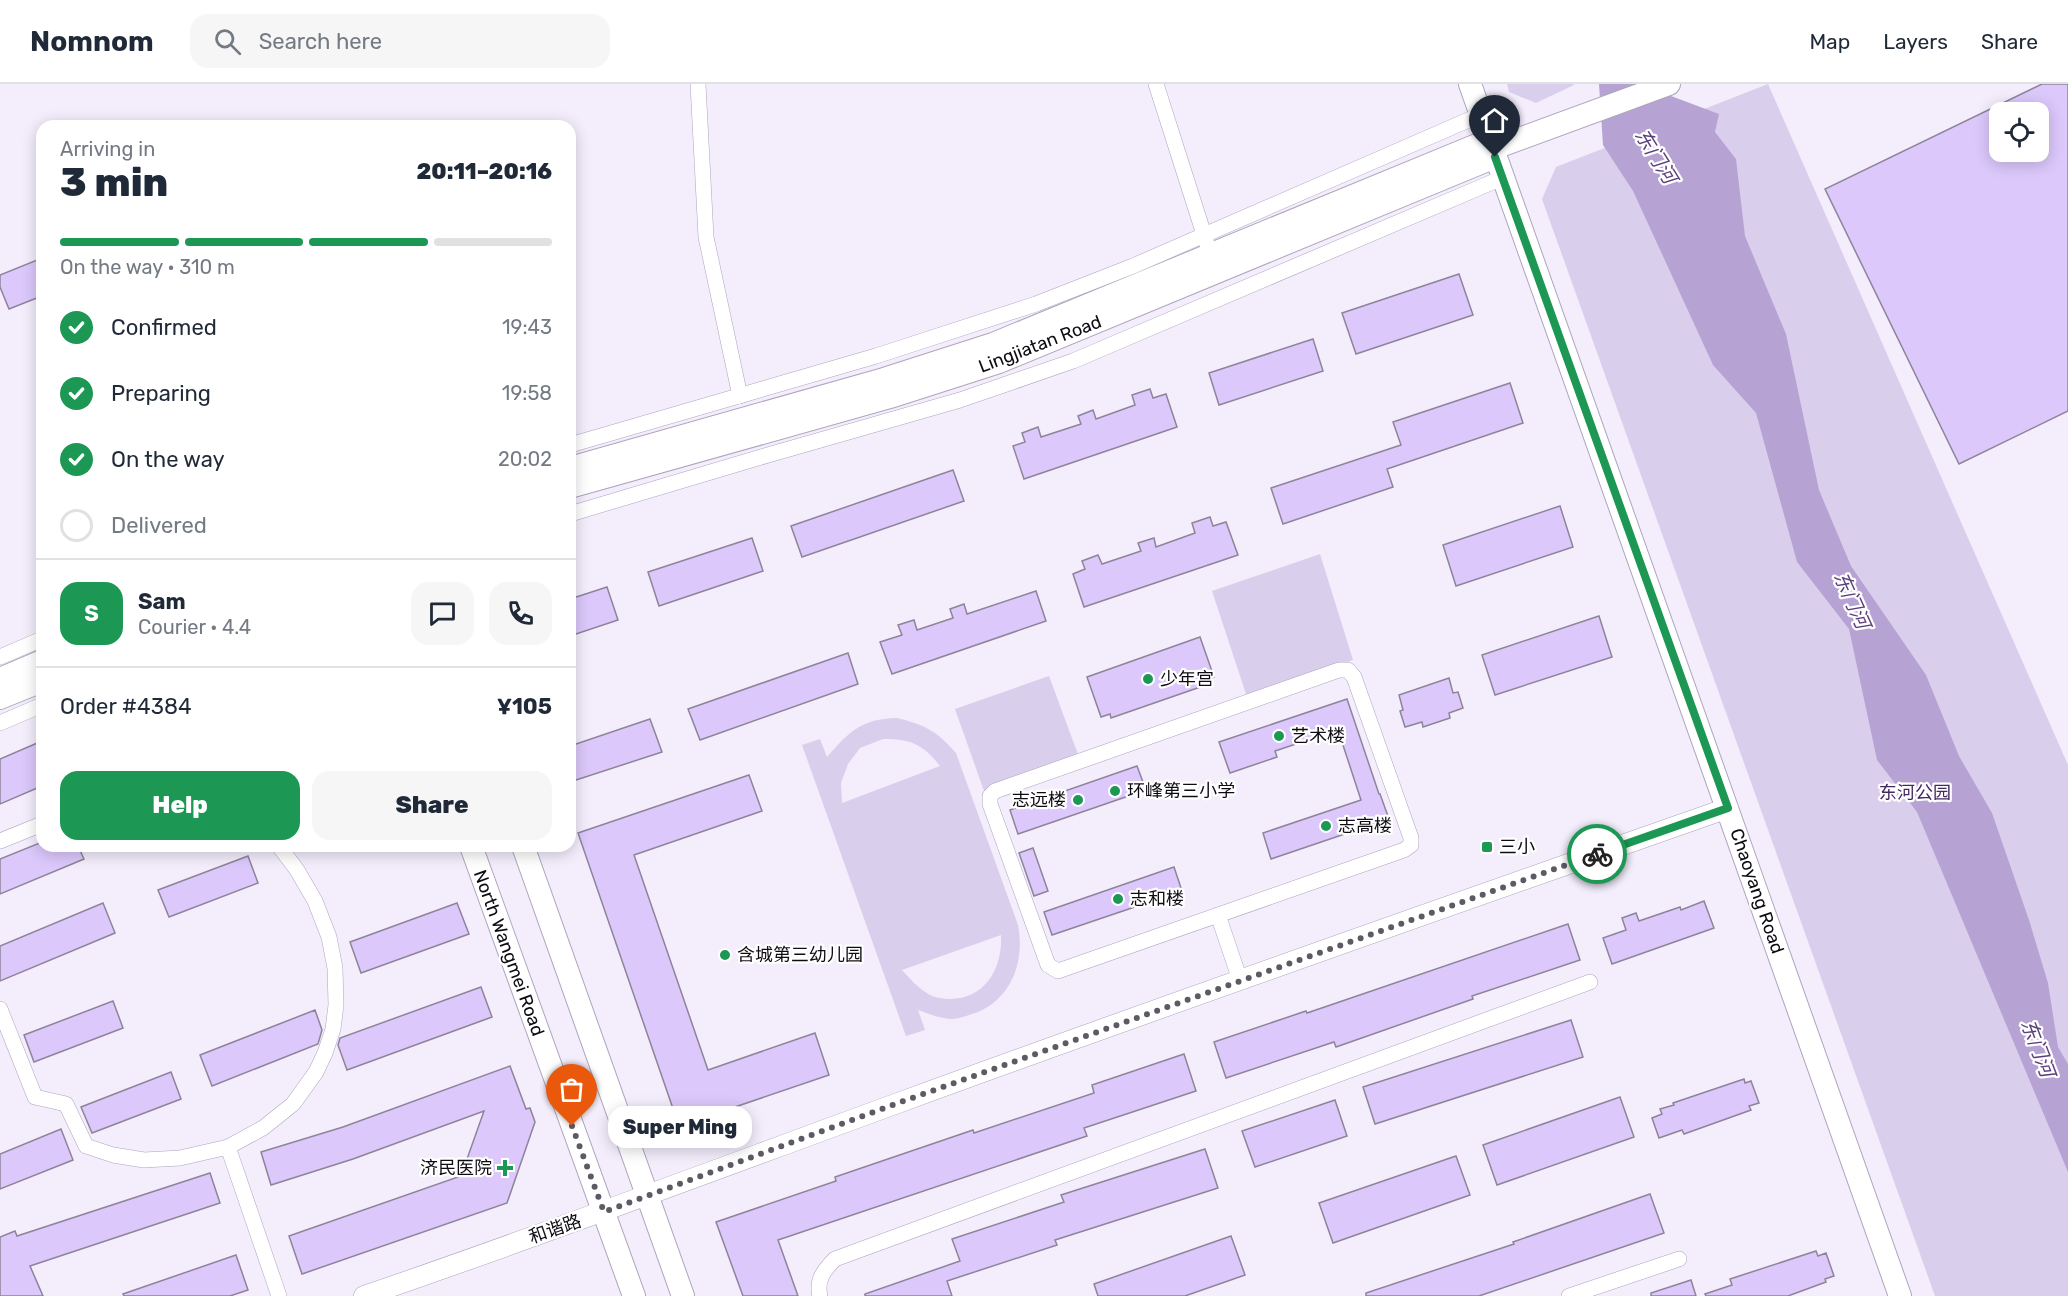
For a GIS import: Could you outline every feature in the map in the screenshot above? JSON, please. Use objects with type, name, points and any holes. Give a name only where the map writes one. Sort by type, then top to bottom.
[{"type":"main road","name":"Chaoyang Road","points":[[1470,84],[1900,1296]]},
{"type":"main road","name":"Lingjiatan Road","points":[[576,466],[884,379],[982,348],[1207,245],[1492,148],[1669,84]]},
{"type":"main road","name":"Lingjiatan Road","points":[[576,485],[890,397],[999,362],[1492,148]]},
{"type":"main road","points":[[0,679],[36,664]]},
{"type":"main road","points":[[0,699],[36,684]]},
{"type":"main road","name":"North Wangmei Road","points":[[473,852],[634,1296]]},
{"type":"main road","points":[[525,852],[683,1296]]},
{"type":"street","points":[[698,84],[706,237],[740,396]]},
{"type":"street","points":[[1156,84],[1207,245]]},
{"type":"street","points":[[576,444],[876,356],[1036,304],[1133,266],[1207,245],[1480,115]]},
{"type":"street","points":[[576,512],[960,400],[1073,361],[1502,178]]},
{"type":"street","points":[[0,657],[36,642]]},
{"type":"street","points":[[1339,669],[1348,670],[1354,677],[1358,688],[1411,838],[1411,845],[1404,850],[1218,915],[1058,971],[1051,968],[990,804],[990,796],[995,791],[1339,669]]},
{"type":"street","points":[[0,723],[36,708]]},
{"type":"street","name":"和谐路","points":[[364,1296],[604,1212],[1240,980],[1728,808]]},
{"type":"street","points":[[0,841],[36,826]]},
{"type":"street","points":[[0,1009],[35,1096],[66,1104],[86,1146],[113,1155],[144,1160],[180,1158],[228,1147],[263,1128],[293,1104],[316,1072],[333,1029],[336,1005],[335,968],[329,937],[315,900],[284,852]]},
{"type":"street","points":[[1218,915],[1240,980]]},
{"type":"street","points":[[820,1296],[821,1273],[835,1259],[1590,981]]},
{"type":"street","points":[[228,1147],[279,1296]]},
{"type":"street","points":[[1569,1296],[1679,1259]]},
{"type":"green space","points":[[1507,84],[1574,85],[1536,103],[1509,92]]},
{"type":"green space","name":"东河公园","points":[[1768,84],[2068,765],[2068,1296],[1935,1296],[1542,199],[1556,167]]},
{"type":"green space","points":[[1320,554],[1353,660],[1247,697],[1212,591]]},
{"type":"green space","points":[[1049,676],[1079,757],[984,791],[955,709]]},
{"type":"green space","points":[[897,718],[923,726],[943,739],[956,753],[1018,925],[1020,938],[1013,976],[1000,997],[978,1012],[957,1018],[942,1018],[918,1010],[925,1030],[906,1036],[802,745],[820,739],[827,757],[857,728],[885,719]],"holes":[[[883,739],[916,744],[928,752],[940,766],[842,803],[841,783],[848,764],[860,748]],[[1001,935],[1001,949],[993,973],[977,991],[966,996],[954,999],[939,998],[928,994],[902,970]]]},
{"type":"water","name":"东门河","points":[[1599,84],[1639,84],[1719,114],[1715,132],[1736,159],[1745,236],[1786,334],[1819,490],[1851,566],[1926,675],[1959,756],[1992,813],[2029,920],[2048,983],[2058,1047],[2068,1064],[2068,1172],[1917,812],[1877,760],[1849,629],[1797,562],[1756,413],[1713,365],[1633,191],[1603,145]]},
{"type":"building","points":[[2042,84],[2068,84],[2068,411],[1959,464],[1825,189],[1989,110],[1989,162],[2049,162],[2049,102],[2005,102]]},
{"type":"building","points":[[36,260],[36,298],[9,309],[0,287],[0,275]]},
{"type":"building","points":[[1459,274],[1473,315],[1356,354],[1342,313]]},
{"type":"building","points":[[1313,339],[1323,371],[1219,405],[1209,373]]},
{"type":"building","points":[[1510,383],[1523,423],[1387,469],[1393,487],[1283,524],[1271,488],[1401,445],[1393,422]]},
{"type":"building","points":[[1150,389],[1153,398],[1166,394],[1177,427],[1024,479],[1013,446],[1025,442],[1022,433],[1038,427],[1041,437],[1081,424],[1078,416],[1093,410],[1096,419],[1135,405],[1132,395]]},
{"type":"building","points":[[953,470],[964,501],[802,557],[791,526]]},
{"type":"building","points":[[1560,506],[1573,547],[1456,586],[1443,545]]},
{"type":"building","points":[[1210,517],[1213,526],[1226,522],[1238,555],[1084,607],[1073,574],[1085,569],[1082,561],[1098,555],[1102,564],[1141,551],[1138,543],[1154,538],[1156,547],[1195,533],[1192,523]]},
{"type":"building","points":[[752,538],[763,571],[659,606],[648,572]]},
{"type":"building","points":[[607,587],[618,620],[576,634],[576,597]]},
{"type":"building","points":[[1036,591],[1046,621],[892,674],[880,642],[902,635],[898,625],[914,620],[917,630],[953,618],[950,609],[964,604],[967,614]]},
{"type":"building","points":[[1599,616],[1612,657],[1495,695],[1482,655]]},
{"type":"building","name":"少年宫","points":[[1200,637],[1214,677],[1204,681],[1206,685],[1111,718],[1110,714],[1101,717],[1087,677]]},
{"type":"building","points":[[848,653],[858,684],[700,740],[688,709]]},
{"type":"building","points":[[1449,678],[1453,693],[1458,692],[1463,708],[1449,713],[1450,718],[1423,727],[1422,722],[1405,727],[1400,711],[1403,710],[1399,695]]},
{"type":"building","points":[[1347,699],[1389,819],[1271,859],[1263,833],[1361,800],[1338,730],[1275,751],[1277,757],[1230,773],[1219,742]]},
{"type":"building","points":[[650,719],[662,752],[576,780],[576,744]]},
{"type":"building","points":[[36,744],[36,789],[0,804],[0,759]]},
{"type":"building","name":"志远楼","points":[[1137,766],[1146,790],[1018,834],[1010,810]]},
{"type":"building","points":[[749,775],[762,811],[634,855],[708,1070],[815,1033],[829,1075],[679,1126],[578,833]]},
{"type":"building","points":[[36,844],[36,852],[81,852],[84,859],[0,894],[0,859]]},
{"type":"building","points":[[1033,848],[1048,891],[1034,896],[1019,853]]},
{"type":"building","points":[[248,856],[258,883],[169,917],[158,890]]},
{"type":"building","name":"志和楼","points":[[1174,867],[1182,891],[1052,935],[1044,912]]},
{"type":"building","points":[[1704,901],[1714,928],[1612,964],[1603,938],[1626,930],[1622,918],[1636,913],[1639,921],[1680,907],[1681,910]]},
{"type":"building","points":[[103,903],[115,933],[0,981],[0,946]]},
{"type":"building","points":[[457,903],[469,934],[361,973],[350,942]]},
{"type":"building","points":[[1568,924],[1580,960],[1472,996],[1473,999],[1336,1047],[1334,1042],[1226,1078],[1214,1042],[1306,1011],[1307,1013]]},
{"type":"building","points":[[481,987],[492,1017],[347,1070],[338,1045],[340,1038]]},
{"type":"building","points":[[113,1001],[123,1028],[34,1062],[24,1035]]},
{"type":"building","points":[[315,1010],[322,1030],[318,1044],[212,1086],[200,1055]]},
{"type":"building","points":[[1571,1020],[1583,1057],[1375,1124],[1363,1087]]},
{"type":"building","points":[[1184,1054],[1196,1091],[1084,1128],[1087,1136],[778,1240],[798,1296],[743,1296],[716,1222],[836,1181],[835,1177],[973,1130],[974,1133],[1094,1093],[1092,1085]]},
{"type":"building","points":[[510,1066],[526,1109],[530,1108],[535,1122],[507,1203],[302,1274],[289,1236],[461,1176],[484,1111],[353,1159],[271,1185],[261,1152],[343,1127]]},
{"type":"building","points":[[171,1072],[181,1099],[92,1133],[81,1107]]},
{"type":"building","points":[[1744,1079],[1745,1083],[1751,1081],[1759,1103],[1749,1106],[1751,1110],[1684,1134],[1682,1130],[1659,1138],[1652,1118],[1662,1114],[1660,1109]]},
{"type":"building","points":[[1620,1097],[1634,1137],[1497,1185],[1483,1145]]},
{"type":"building","points":[[1335,1100],[1347,1136],[1255,1167],[1242,1131]]},
{"type":"building","points":[[61,1129],[73,1160],[0,1189],[0,1154]]},
{"type":"building","points":[[1205,1149],[1218,1188],[1055,1240],[1057,1245],[947,1281],[952,1296],[865,1296],[865,1294],[960,1261],[952,1239],[1064,1202],[1061,1195]]},
{"type":"building","points":[[1456,1156],[1470,1195],[1333,1243],[1319,1203]]},
{"type":"building","points":[[210,1173],[220,1203],[30,1266],[43,1296],[0,1296],[0,1237],[15,1231],[17,1236]]},
{"type":"building","points":[[1650,1194],[1664,1233],[1479,1296],[1366,1296],[1366,1293],[1514,1244],[1513,1242]]},
{"type":"building","points":[[1231,1236],[1245,1275],[1185,1296],[1098,1296],[1094,1284]]},
{"type":"building","points":[[1816,1251],[1818,1256],[1826,1253],[1834,1276],[1825,1279],[1826,1282],[1788,1296],[1706,1296],[1705,1294],[1732,1285],[1730,1279]]},
{"type":"building","points":[[236,1255],[248,1290],[230,1296],[124,1296],[123,1294]]},
{"type":"building","points":[[1691,1280],[1696,1296],[1651,1296],[1651,1293]]},
{"type":"way so far","points":[[572,1126],[604,1212],[898,1103],[1597,854]]},
{"type":"place","name":"少年宫","points":[[1148,679]]},
{"type":"place","name":"艺术楼","points":[[1279,736]]},
{"type":"place","name":"环峰第三小学","points":[[1115,791]]},
{"type":"place","name":"志远楼","points":[[1078,800]]},
{"type":"place","name":"志高楼","points":[[1326,826]]},
{"type":"place","name":"三小","points":[[1487,847]]},
{"type":"place","name":"志和楼","points":[[1118,899]]},
{"type":"place","name":"含城第三幼儿园","points":[[725,955]]},
{"type":"place","name":"Super Ming","points":[[572,1126]]},
{"type":"place","name":"济民医院","points":[[505,1168]]},
{"type":"route","points":[[1495,157],[1728,808],[1597,854]]}]
